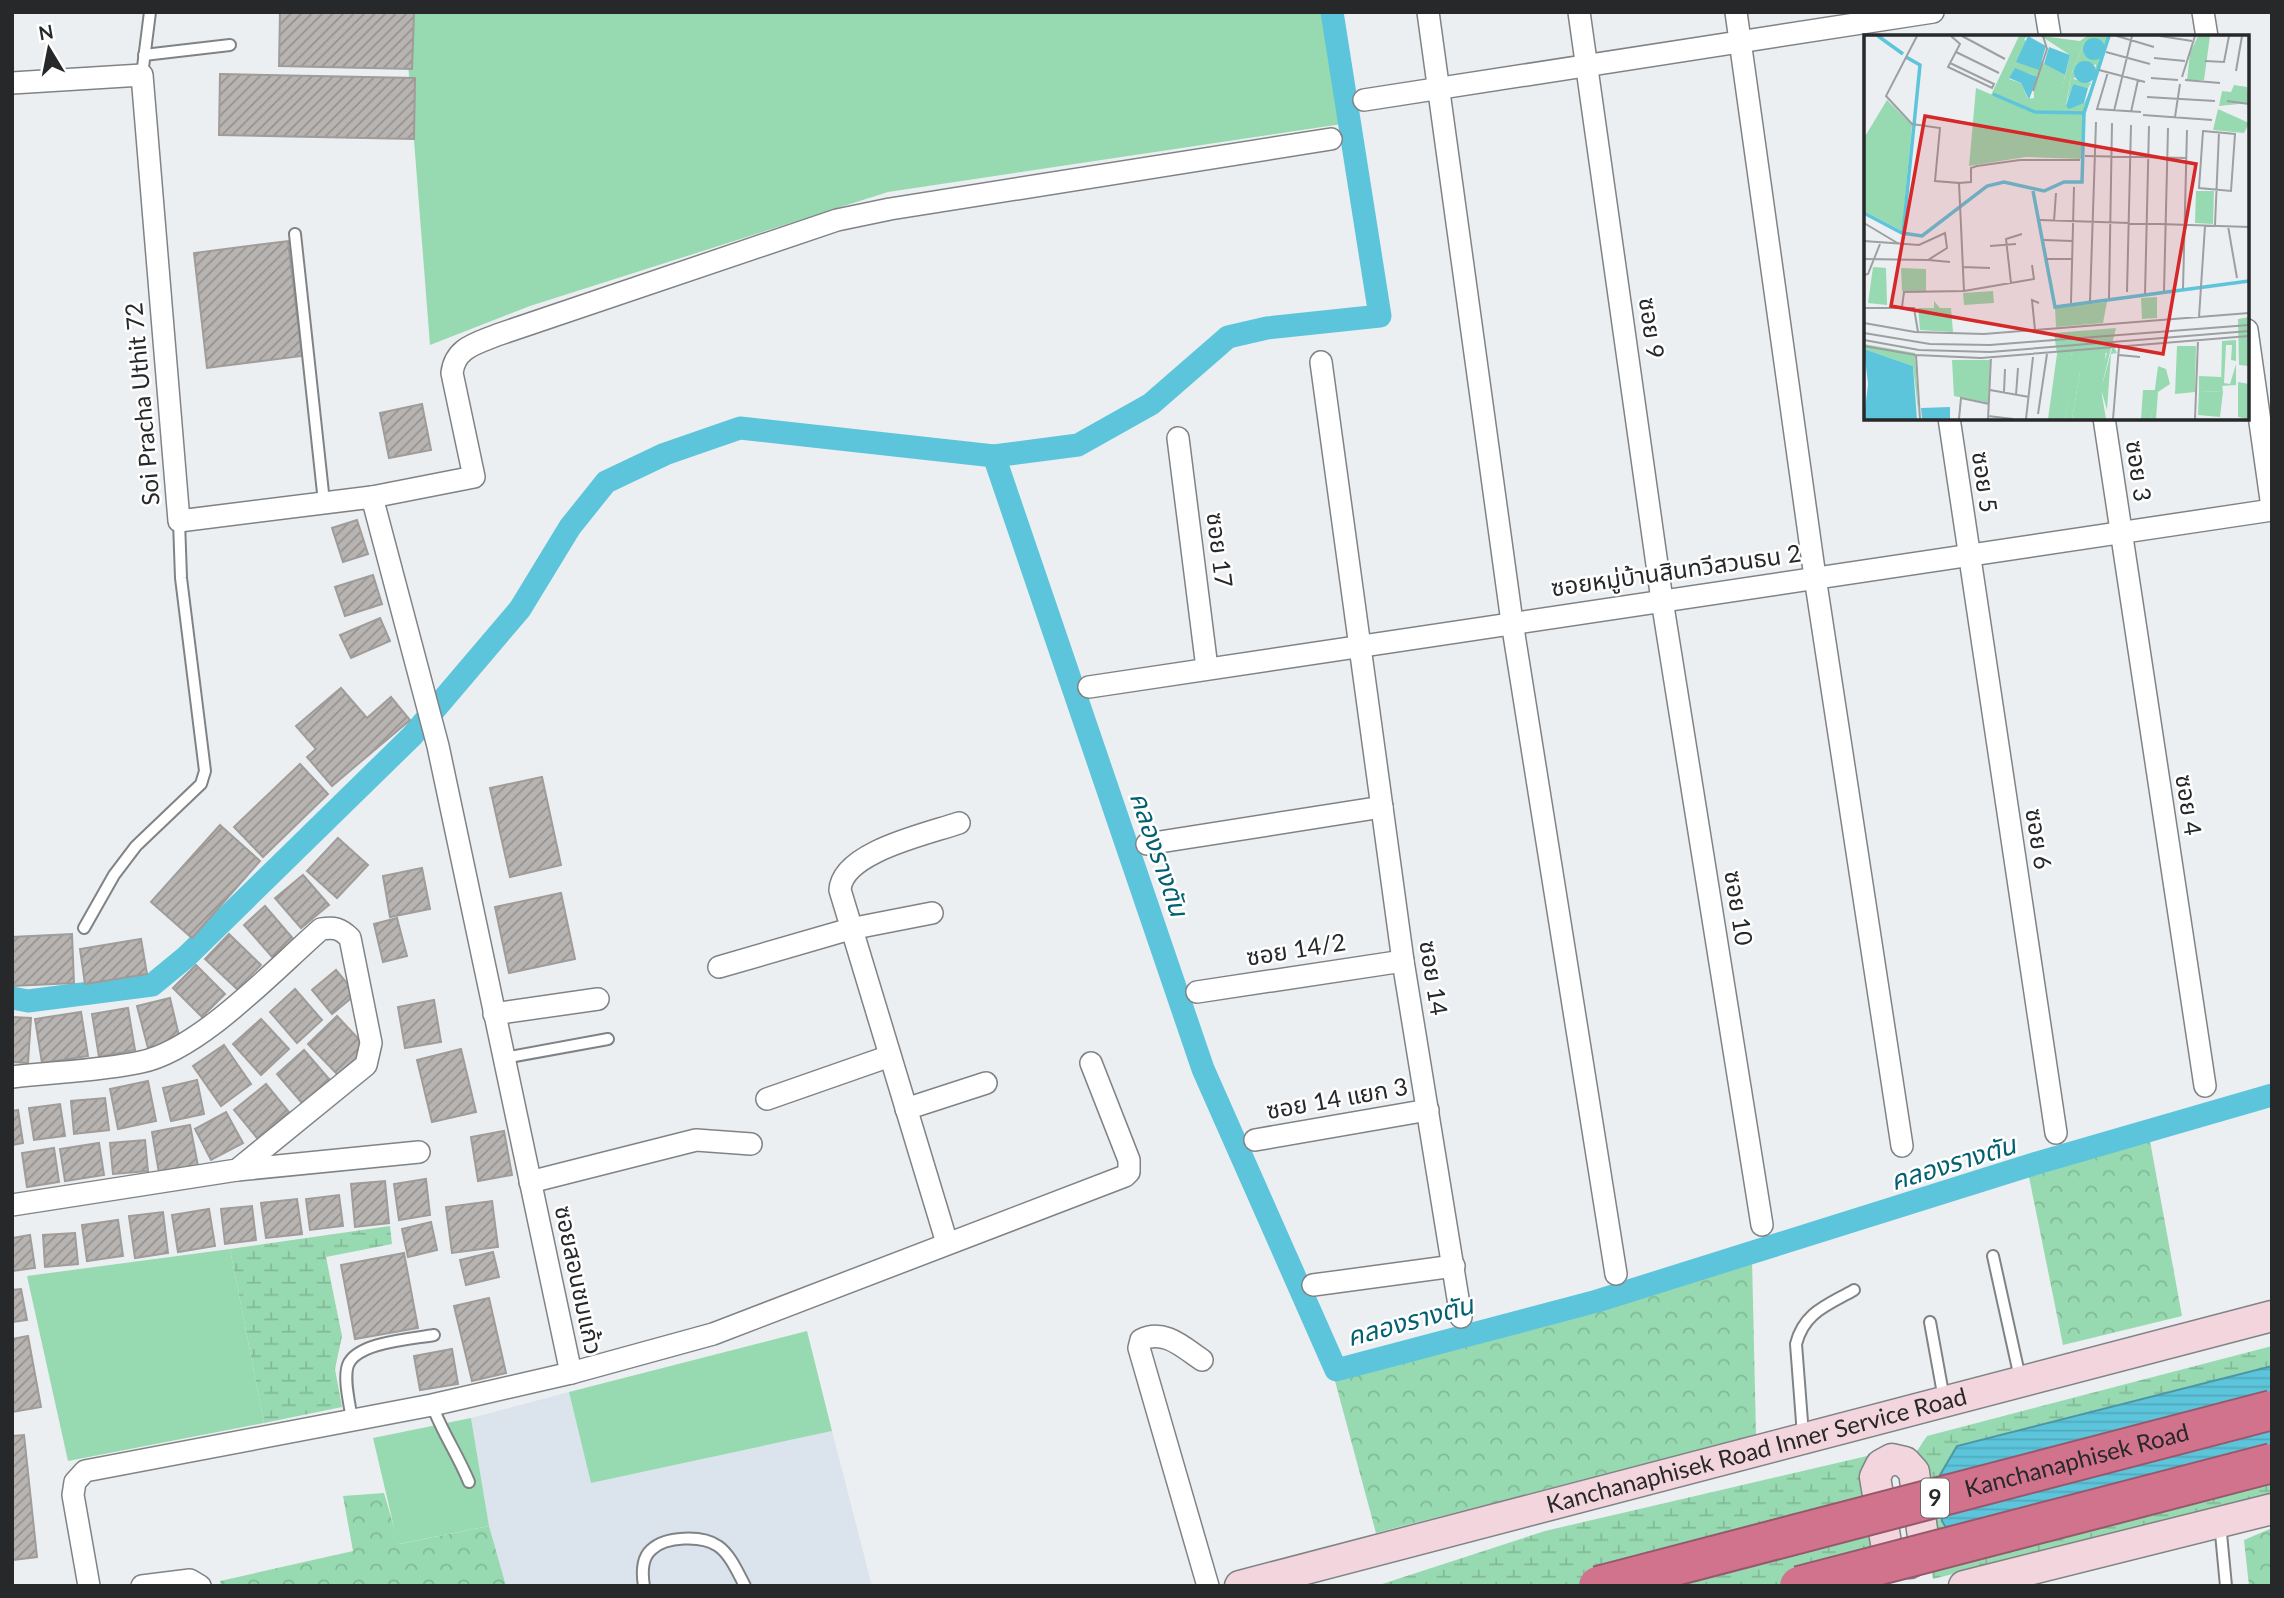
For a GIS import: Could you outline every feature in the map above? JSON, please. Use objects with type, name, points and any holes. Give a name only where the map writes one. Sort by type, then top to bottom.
[{"type":"highway","name":"Kanchanaphisek Road","points":[[1598,1586],[2272,1410]]},
{"type":"highway","name":"Kanchanaphisek Road","points":[[1799,1586],[2272,1463]]},
{"type":"main road","name":"Kanchanaphisek Road Inner Service Road","points":[[1240,1586],[1331,1574],[1803,1438],[2272,1316]]},
{"type":"main road","points":[[1889,1416],[1896,1459],[1905,1462],[1914,1472],[1924,1544],[1914,1574]]},
{"type":"main road","points":[[1964,1586],[2272,1509]]},
{"type":"street","points":[[1428,12],[1511,622],[1616,1274]]},
{"type":"street","name":"ซอย 9","points":[[1579,12],[1662,600]]},
{"type":"street","points":[[1735,12],[1815,578],[1902,1146]]},
{"type":"street","points":[[1364,100],[1588,64],[1892,23],[1933,12]]},
{"type":"street","points":[[2046,12],[2050,35]]},
{"type":"street","points":[[2203,12],[2207,35]]},
{"type":"street","points":[[12,83],[143,65]]},
{"type":"street","name":"Soi Pracha Uthit 72","points":[[143,65],[179,520],[372,497],[474,477],[452,373],[453,361],[461,350],[496,335],[837,220],[904,206],[1331,139]]},
{"type":"street","points":[[2249,344],[2272,509]]},
{"type":"street","name":"ซอย 14","points":[[1321,362],[1358,645],[1404,961],[1461,1317]]},
{"type":"street","name":"ซอย 5","points":[[1949,420],[1968,554]]},
{"type":"street","name":"ซอย 3","points":[[2104,420],[2120,531]]},
{"type":"street","name":"ซอย 17","points":[[1178,438],[1207,668]]},
{"type":"street","name":"ซอยสอนชมแก้ว","points":[[89,1586],[73,1495],[75,1482],[85,1471],[432,1405],[571,1373],[438,746],[372,497]]},
{"type":"street","name":"ซอยหมู่บ้านสินทวีสวนธน 2","points":[[1088,687],[2272,509]]},
{"type":"street","name":"ซอย 4","points":[[2120,531],[2204,1086]]},
{"type":"street","name":"ซอย 6","points":[[1968,554],[2056,1133]]},
{"type":"street","name":"ซอย 10","points":[[1662,600],[1762,1225]]},
{"type":"street","points":[[1147,844],[1382,807]]},
{"type":"street","points":[[947,1242],[840,890],[841,877],[849,868],[868,856],[959,823]]},
{"type":"street","points":[[719,967],[850,929],[932,913]]},
{"type":"street","points":[[12,1077],[142,1062],[177,1047],[212,1024],[321,929],[333,927],[342,930],[350,938],[371,1043],[366,1065],[237,1170]]},
{"type":"street","name":"ซอย 14/2","points":[[1197,992],[1404,961]]},
{"type":"street","points":[[495,1014],[598,999]]},
{"type":"street","points":[[767,1099],[890,1056]]},
{"type":"street","points":[[571,1373],[713,1334],[947,1242],[1116,1180],[1129,1172],[1129,1160],[1090,1063]]},
{"type":"street","points":[[906,1109],[986,1083]]},
{"type":"street","name":"ซอย 14 แยก 3","points":[[1255,1140],[1428,1110]]},
{"type":"street","points":[[530,1182],[696,1140],[751,1144]]},
{"type":"street","points":[[12,1205],[237,1170],[419,1152]]},
{"type":"street","points":[[1313,1285],[1454,1266]]},
{"type":"street","points":[[1202,1360],[1165,1337],[1147,1337],[1141,1340],[1139,1348],[1208,1586]]},
{"type":"street","points":[[142,1586],[177,1580],[190,1580],[200,1586]]},
{"type":"lane","points":[[150,12],[143,65],[230,45]]},
{"type":"lane","points":[[295,234],[324,502]]},
{"type":"lane","points":[[84,928],[129,856],[201,784],[205,771],[181,578],[179,520]]},
{"type":"lane","points":[[504,1058],[608,1039]]},
{"type":"lane","points":[[1993,1256],[2020,1381]]},
{"type":"lane","points":[[1803,1438],[1796,1343],[1799,1332],[1804,1322],[1814,1314],[1854,1290]]},
{"type":"lane","points":[[1930,1322],[1944,1401]]},
{"type":"lane","points":[[352,1420],[347,1367],[354,1355],[369,1347],[435,1335]]},
{"type":"lane","points":[[432,1405],[445,1438],[459,1459],[469,1482]]},
{"type":"lane","points":[[2220,1523],[2227,1586]]},
{"type":"lane","points":[[644,1586],[643,1563],[651,1549],[670,1541],[700,1538],[719,1546],[745,1586]]},
{"type":"shaded area","points":[[569,1392],[591,1483],[832,1431],[872,1586],[506,1586],[489,1526],[471,1418]]},
{"type":"green space","points":[[404,12],[1325,12],[1342,124],[888,192],[530,306],[430,345]]},
{"type":"green space","points":[[2150,1141],[2182,1316],[2063,1345],[2029,1177]]},
{"type":"green space","points":[[390,1226],[392,1244],[326,1257],[342,1336],[335,1369],[342,1407],[264,1423],[230,1249]]},
{"type":"green space","points":[[230,1249],[264,1423],[68,1461],[27,1276]]},
{"type":"green space","points":[[1752,1259],[1756,1435],[1376,1533],[1335,1381]]},
{"type":"green space","points":[[807,1331],[832,1431],[591,1483],[569,1392]]},
{"type":"green space","points":[[2272,1346],[2272,1494],[1933,1579],[1915,1454],[1927,1436]]},
{"type":"green space","points":[[471,1418],[489,1526],[398,1544],[373,1438]]},
{"type":"green space","points":[[1867,1456],[1880,1532],[1874,1586],[1376,1586],[1545,1531]]},
{"type":"green space","points":[[384,1493],[399,1544],[489,1526],[506,1586],[221,1586],[220,1581],[353,1551],[343,1496]]},
{"type":"green space","points":[[2272,1528],[2272,1586],[2249,1586],[2244,1540]]},
{"type":"water","points":[[2272,1366],[2272,1480],[1964,1558],[1942,1521],[1940,1475],[1957,1446]]},
{"type":"building","points":[[280,12],[414,12],[412,69],[279,66]]},
{"type":"building","points":[[220,74],[415,78],[414,139],[219,135]]},
{"type":"building","points":[[288,241],[302,356],[207,368],[194,253]]},
{"type":"building","points":[[422,404],[431,450],[389,458],[380,413]]},
{"type":"building","points":[[357,520],[368,554],[343,562],[332,528]]},
{"type":"building","points":[[373,575],[382,604],[345,616],[335,587]]},
{"type":"building","points":[[380,618],[390,641],[351,658],[340,635]]},
{"type":"building","points":[[341,688],[367,718],[391,697],[410,720],[332,786],[307,757],[316,749],[296,726]]},
{"type":"building","points":[[300,764],[328,794],[263,857],[234,827]]},
{"type":"building","points":[[542,777],[561,865],[510,877],[490,788]]},
{"type":"building","points":[[220,825],[260,861],[192,938],[151,902]]},
{"type":"building","points":[[338,838],[368,865],[337,898],[307,871]]},
{"type":"building","points":[[422,868],[430,909],[390,917],[383,876]]},
{"type":"building","points":[[303,875],[329,905],[301,928],[275,898]]},
{"type":"building","points":[[561,893],[575,959],[509,973],[495,907]]},
{"type":"building","points":[[265,906],[295,941],[274,959],[244,925]]},
{"type":"building","points":[[397,918],[407,956],[383,962],[374,924]]},
{"type":"building","points":[[72,934],[74,983],[12,986],[12,937]]},
{"type":"building","points":[[229,934],[261,965],[237,989],[205,959]]},
{"type":"building","points":[[141,939],[147,974],[85,984],[80,949]]},
{"type":"building","points":[[196,965],[225,994],[202,1017],[173,988]]},
{"type":"building","points":[[336,970],[356,994],[332,1014],[312,990]]},
{"type":"building","points":[[295,989],[322,1020],[297,1043],[270,1012]]},
{"type":"building","points":[[170,998],[180,1040],[148,1048],[137,1006]]},
{"type":"building","points":[[434,1000],[441,1042],[405,1048],[398,1007]]},
{"type":"building","points":[[128,1008],[135,1050],[99,1057],[92,1014]]},
{"type":"building","points":[[81,1012],[88,1056],[42,1063],[35,1019]]},
{"type":"building","points":[[337,1016],[367,1048],[338,1075],[308,1044]]},
{"type":"building","points":[[12,1017],[31,1018],[28,1063],[12,1062]]},
{"type":"building","points":[[261,1019],[289,1049],[261,1075],[233,1044]]},
{"type":"building","points":[[224,1045],[251,1084],[221,1106],[193,1066]]},
{"type":"building","points":[[461,1049],[476,1112],[432,1122],[417,1060]]},
{"type":"building","points":[[304,1050],[329,1079],[302,1103],[277,1074]]},
{"type":"building","points":[[197,1080],[204,1114],[171,1121],[163,1088]]},
{"type":"building","points":[[148,1081],[156,1121],[118,1129],[110,1089]]},
{"type":"building","points":[[266,1084],[289,1112],[257,1138],[234,1110]]},
{"type":"building","points":[[105,1098],[109,1130],[74,1134],[71,1101]]},
{"type":"building","points":[[60,1104],[65,1136],[34,1140],[29,1108]]},
{"type":"building","points":[[18,1110],[23,1143],[12,1145],[12,1111]]},
{"type":"building","points":[[226,1112],[243,1143],[211,1160],[195,1129]]},
{"type":"building","points":[[190,1125],[198,1166],[159,1173],[152,1132]]},
{"type":"building","points":[[504,1131],[512,1175],[478,1181],[471,1137]]},
{"type":"building","points":[[145,1140],[148,1171],[113,1174],[110,1143]]},
{"type":"building","points":[[99,1143],[104,1175],[65,1181],[60,1149]]},
{"type":"building","points":[[54,1148],[59,1182],[27,1187],[22,1153]]},
{"type":"building","points":[[426,1179],[430,1215],[399,1220],[394,1184]]},
{"type":"building","points":[[385,1181],[389,1223],[355,1227],[351,1184]]},
{"type":"building","points":[[339,1195],[343,1226],[310,1230],[306,1199]]},
{"type":"building","points":[[297,1199],[302,1234],[266,1238],[261,1203]]},
{"type":"building","points":[[492,1201],[498,1247],[452,1253],[446,1207]]},
{"type":"building","points":[[252,1206],[256,1240],[225,1244],[221,1209]]},
{"type":"building","points":[[209,1209],[215,1246],[178,1252],[172,1215]]},
{"type":"building","points":[[163,1212],[168,1253],[135,1258],[129,1216]]},
{"type":"building","points":[[118,1220],[123,1256],[87,1261],[82,1225]]},
{"type":"building","points":[[431,1222],[437,1250],[408,1257],[402,1229]]},
{"type":"building","points":[[75,1233],[78,1264],[45,1267],[43,1235]]},
{"type":"building","points":[[30,1235],[35,1268],[12,1271],[12,1238]]},
{"type":"building","points":[[493,1252],[499,1277],[466,1285],[460,1260]]},
{"type":"building","points":[[404,1253],[418,1328],[355,1339],[341,1265]]},
{"type":"building","points":[[21,1289],[27,1320],[12,1322],[12,1290]]},
{"type":"building","points":[[489,1298],[506,1373],[472,1381],[454,1306]]},
{"type":"building","points":[[28,1336],[41,1407],[12,1412],[12,1339]]},
{"type":"building","points":[[452,1349],[458,1384],[420,1390],[414,1356]]},
{"type":"building","points":[[24,1435],[37,1557],[12,1560],[12,1436]]},
{"type":"waterway","points":[[12,998],[28,1001],[152,985],[186,957],[412,736],[520,609],[570,527],[606,482],[665,454],[740,428],[994,456],[1078,445],[1151,404],[1228,337],[1267,328],[1380,316],[1332,12]]},
{"type":"waterway","name":"คลองรางตัน","points":[[994,456],[1203,1069],[1336,1370],[1597,1301],[2037,1163],[2272,1095]]}]
